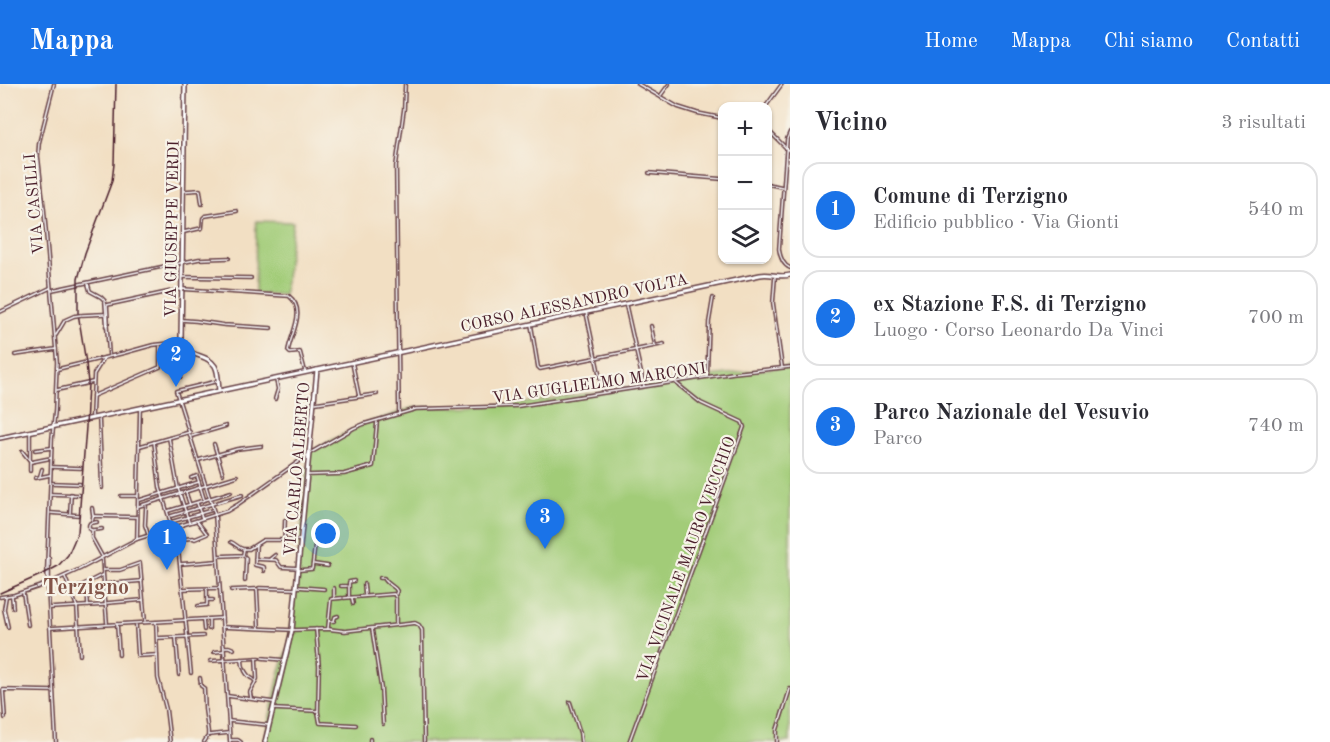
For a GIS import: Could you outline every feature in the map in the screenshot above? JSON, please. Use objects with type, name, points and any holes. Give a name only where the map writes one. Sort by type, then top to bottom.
[{"type":"main road","name":"VIA GIUSEPPE VERDI","points":[[182,343],[184,84]]},
{"type":"main road","name":"CORSO ALESSANDRO VOLTA","points":[[0,438],[764,274],[784,277],[790,275]]},
{"type":"main road","points":[[182,343],[187,351],[212,363],[216,369],[219,391]]},
{"type":"main road","name":"VIA CARLO ALBERTO","points":[[264,742],[292,630],[317,370]]},
{"type":"street","name":"VIA CASILLI","points":[[54,84],[39,142],[38,156],[57,369],[48,558],[48,608],[56,742]]},
{"type":"street","points":[[399,415],[396,165],[405,84]]},
{"type":"street","points":[[638,84],[678,107],[718,117]]},
{"type":"street","points":[[660,97],[669,84]]},
{"type":"street","points":[[768,102],[782,84]]},
{"type":"street","points":[[790,132],[786,147],[779,251],[785,265],[790,268]]},
{"type":"street","points":[[772,134],[790,152]]},
{"type":"street","points":[[649,173],[718,179]]},
{"type":"street","points":[[772,185],[783,187]]},
{"type":"street","points":[[184,191],[200,190],[202,204]]},
{"type":"street","points":[[183,232],[202,228],[205,216],[237,211]]},
{"type":"street","points":[[0,312],[51,289],[203,259],[229,258]]},
{"type":"street","points":[[776,275],[773,303],[782,368]]},
{"type":"street","points":[[182,277],[251,278]]},
{"type":"street","points":[[88,283],[90,291],[103,299],[109,356]]},
{"type":"street","points":[[106,326],[108,323],[107,305],[182,289],[285,295],[291,297],[298,312],[288,350],[290,353],[300,352],[305,372]]},
{"type":"street","points":[[707,378],[709,322],[713,298]]},
{"type":"street","points":[[626,303],[644,387]]},
{"type":"street","points":[[586,312],[603,393]]},
{"type":"street","points":[[55,336],[65,320],[74,316],[106,314]]},
{"type":"street","points":[[181,320],[271,328]]},
{"type":"street","points":[[531,324],[540,369],[664,344]]},
{"type":"street","points":[[651,326],[656,346]]},
{"type":"street","points":[[57,369],[160,344],[182,343],[181,377]]},
{"type":"street","points":[[93,396],[160,367],[160,344]]},
{"type":"street","points":[[15,355],[56,348]]},
{"type":"street","points":[[92,418],[95,372],[105,357]]},
{"type":"street","points":[[352,362],[359,396]]},
{"type":"street","name":"VIA GUGLIELMO MARCONI","points":[[0,597],[48,583],[137,539],[226,512],[310,454],[354,428],[416,409],[518,406],[790,367]]},
{"type":"street","points":[[275,399],[278,389],[276,379]]},
{"type":"street","points":[[218,381],[176,391],[215,515],[230,741],[241,742]]},
{"type":"street","points":[[56,391],[93,382]]},
{"type":"street","name":"VIA VICINALE MAURO VECCHIO","points":[[629,742],[744,427],[742,422],[701,404],[676,383]]},
{"type":"street","points":[[315,403],[377,394]]},
{"type":"street","points":[[137,539],[140,408]]},
{"type":"street","points":[[99,416],[102,488]]},
{"type":"street","points":[[308,475],[344,474],[373,466],[377,421]]},
{"type":"street","points":[[191,436],[226,426]]},
{"type":"street","points":[[30,431],[30,471]]},
{"type":"street","points":[[139,447],[190,432]]},
{"type":"street","points":[[169,438],[178,488],[189,523]]},
{"type":"street","points":[[154,442],[162,494],[174,528],[180,564],[191,673]]},
{"type":"street","points":[[214,444],[223,474]]},
{"type":"street","points":[[198,460],[237,448],[261,446]]},
{"type":"street","points":[[35,450],[52,448]]},
{"type":"street","points":[[22,451],[30,461]]},
{"type":"street","points":[[30,461],[52,458]]},
{"type":"street","points":[[52,467],[81,468]]},
{"type":"street","points":[[40,476],[42,469]]},
{"type":"street","points":[[35,478],[51,475]]},
{"type":"street","points":[[191,478],[197,476],[204,500]]},
{"type":"street","points":[[138,507],[237,476]]},
{"type":"street","points":[[138,500],[199,482]]},
{"type":"street","points":[[51,483],[80,484]]},
{"type":"street","points":[[186,492],[190,505]]},
{"type":"street","points":[[167,512],[231,492]]},
{"type":"street","points":[[50,494],[79,495]]},
{"type":"street","points":[[69,514],[71,495]]},
{"type":"street","points":[[169,517],[242,495]]},
{"type":"street","points":[[121,496],[138,496]]},
{"type":"street","points":[[197,502],[202,519]]},
{"type":"street","points":[[146,504],[145,525],[148,535]]},
{"type":"street","points":[[92,508],[92,522]]},
{"type":"street","points":[[171,522],[213,509]]},
{"type":"street","points":[[50,513],[78,514]]},
{"type":"street","points":[[93,516],[138,517]]},
{"type":"street","points":[[284,548],[285,520]]},
{"type":"street","points":[[183,539],[202,537],[207,534],[197,521]]},
{"type":"street","points":[[97,522],[89,524],[89,529],[92,530],[92,538],[102,557],[107,624]]},
{"type":"street","points":[[92,530],[102,529]]},
{"type":"street","name":"VIA CARLO ALBERTO","points":[[299,569],[312,569],[316,537]]},
{"type":"street","points":[[231,542],[236,543],[240,549],[244,549],[264,540],[302,540]]},
{"type":"street","points":[[256,544],[255,565],[264,567],[264,571]]},
{"type":"street","points":[[250,552],[251,547]]},
{"type":"street","points":[[244,549],[245,581]]},
{"type":"street","points":[[218,556],[243,555]]},
{"type":"street","points":[[270,560],[275,555]]},
{"type":"street","points":[[255,559],[276,560],[281,567],[299,569]]},
{"type":"street","points":[[180,564],[218,561]]},
{"type":"street","points":[[103,570],[120,570],[140,564],[145,622]]},
{"type":"street","name":"VIA CARLO ALBERTO","points":[[313,564],[328,566]]},
{"type":"street","points":[[71,591],[103,574]]},
{"type":"street","points":[[64,576],[77,607],[80,655]]},
{"type":"street","points":[[380,578],[384,578],[397,591],[396,626]]},
{"type":"street","points":[[341,586],[348,585],[354,580]]},
{"type":"street","points":[[104,584],[142,581]]},
{"type":"street","points":[[87,584],[88,606]]},
{"type":"street","points":[[364,584],[365,596]]},
{"type":"street","points":[[348,585],[353,604]]},
{"type":"street","points":[[182,589],[220,588]]},
{"type":"street","points":[[259,588],[324,589]]},
{"type":"street","points":[[334,588],[334,599]]},
{"type":"street","points":[[198,606],[207,605],[208,589]]},
{"type":"street","points":[[231,590],[257,589],[259,628]]},
{"type":"street","points":[[23,592],[28,625]]},
{"type":"street","points":[[12,595],[14,608]]},
{"type":"street","points":[[328,629],[331,599],[396,595]]},
{"type":"street","points":[[6,596],[4,609],[8,627]]},
{"type":"street","points":[[48,608],[143,600]]},
{"type":"street","points":[[207,600],[213,600]]},
{"type":"street","points":[[328,621],[334,622],[335,616],[339,616]]},
{"type":"street","points":[[50,628],[222,618]]},
{"type":"street","points":[[203,619],[204,630]]},
{"type":"street","points":[[208,619],[209,629]]},
{"type":"street","points":[[156,622],[158,680],[166,709],[170,742]]},
{"type":"street","points":[[136,623],[138,656],[158,655]]},
{"type":"street","points":[[117,624],[119,655]]},
{"type":"street","points":[[222,627],[345,631],[419,624],[422,630],[424,742]]},
{"type":"street","points":[[372,628],[381,687],[383,724]]},
{"type":"street","points":[[315,629],[319,666],[320,723],[356,725]]},
{"type":"street","points":[[157,638],[203,636]]},
{"type":"street","points":[[176,637],[179,675]]},
{"type":"street","points":[[224,647],[234,649]]},
{"type":"street","points":[[214,652],[224,651]]},
{"type":"street","points":[[210,661],[259,658],[285,660]]},
{"type":"street","points":[[251,699],[250,693],[257,679],[259,658]]},
{"type":"street","points":[[242,659],[243,667],[255,682]]},
{"type":"street","points":[[200,678],[201,686],[204,688],[208,736],[204,742]]},
{"type":"street","points":[[777,742],[777,730],[790,688]]},
{"type":"street","points":[[5,718],[3,690],[53,691]]},
{"type":"street","points":[[227,695],[274,702]]},
{"type":"street","points":[[570,702],[580,733],[580,742]]},
{"type":"street","points":[[273,709],[318,711]]},
{"type":"street","points":[[228,721],[269,725]]},
{"type":"street","points":[[208,736],[229,732]]},
{"type":"green space","points":[[256,221],[293,222],[284,295],[255,293]]},
{"type":"green space","points":[[790,366],[790,742],[264,742],[280,671],[289,645],[309,454],[313,450],[367,422],[412,408],[519,404]]},
{"type":"railway","points":[[0,593],[58,566],[68,555],[78,532],[88,383],[78,313],[78,279],[85,253],[112,181],[116,84]]},
{"type":"place","name":"ex Stazione F.S. di Terzigno","points":[[176,387]]},
{"type":"place","name":"Parco Nazionale del Vesuvio","points":[[545,549]]},
{"type":"place","name":"Comune di Terzigno","points":[[167,570]]},
{"type":"district","name":"Terzigno","points":[[86,586]]}]
